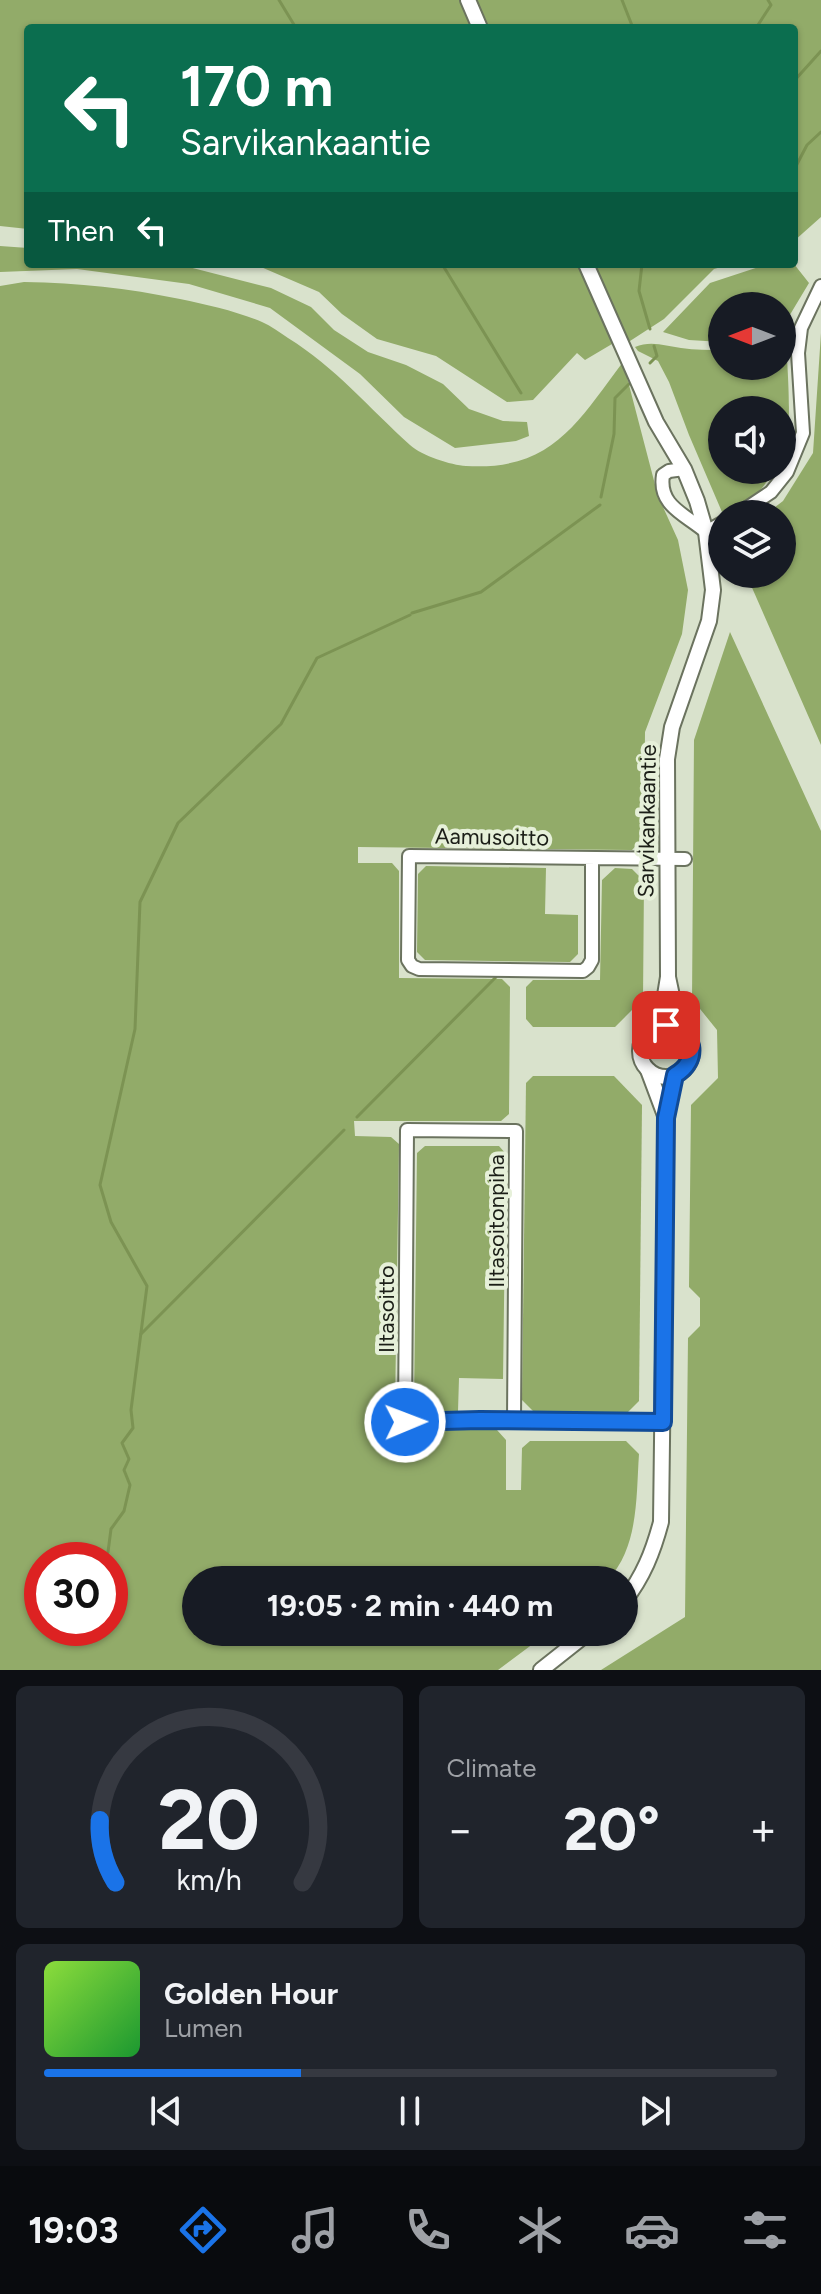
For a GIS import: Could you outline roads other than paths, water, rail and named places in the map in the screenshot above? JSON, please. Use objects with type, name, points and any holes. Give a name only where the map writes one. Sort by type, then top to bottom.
[{"type":"street","points":[[468,0],[478,24]]},
{"type":"street","name":"Sarvikankaantie","points":[[588,268],[650,409],[684,469],[697,501],[706,532],[713,590],[709,621],[672,727],[667,759],[668,977],[660,1026],[651,1030],[641,1045],[640,1054],[666,1118]]},
{"type":"street","points":[[759,500],[771,492],[787,472],[803,433],[798,353],[801,328],[821,286]]},
{"type":"street","points":[[684,469],[663,475],[665,499],[706,532]]},
{"type":"street","name":"Aamusoitto","points":[[592,859],[592,960],[583,971],[419,969],[408,960],[409,856],[685,859]]},
{"type":"street","name":"Sarvikankaantie","points":[[638,1582],[655,1545],[661,1522],[666,1118],[675,1075],[683,1071],[692,1054],[687,1035],[679,1029],[668,977]]},
{"type":"street","points":[[660,1026],[679,1029]]},
{"type":"street","points":[[648,1070],[661,1076],[675,1075]]},
{"type":"street","name":"Iltasoitto","points":[[407,1130],[405,1422],[663,1422]]},
{"type":"street","name":"Iltasoitonpiha","points":[[407,1130],[516,1131],[514,1421]]},
{"type":"street","points":[[541,1670],[571,1646]]},
{"type":"waterway","points":[[279,0],[294,24]]},
{"type":"waterway","points":[[622,0],[631,24]]},
{"type":"waterway","points":[[759,24],[771,5],[768,0]]},
{"type":"waterway","points":[[798,77],[821,51]]},
{"type":"waterway","points":[[798,162],[807,145],[821,132]]},
{"type":"waterway","points":[[444,268],[521,393]]},
{"type":"waterway","points":[[642,268],[639,291],[650,329]]},
{"type":"waterway","points":[[650,363],[657,356],[654,346]]},
{"type":"waterway","points":[[601,497],[614,434],[615,398],[630,383]]},
{"type":"waterway","points":[[412,613],[481,592],[600,505]]},
{"type":"waterway","points":[[109,1542],[111,1529],[124,1511],[130,1485],[124,1470],[129,1459],[122,1443],[133,1428],[131,1410],[147,1286],[111,1222],[100,1185],[135,1029],[140,902],[178,823],[281,724],[317,658],[410,615]]},
{"type":"waterway","points":[[357,1117],[496,977]]},
{"type":"waterway","points":[[141,1334],[344,1130]]}]
